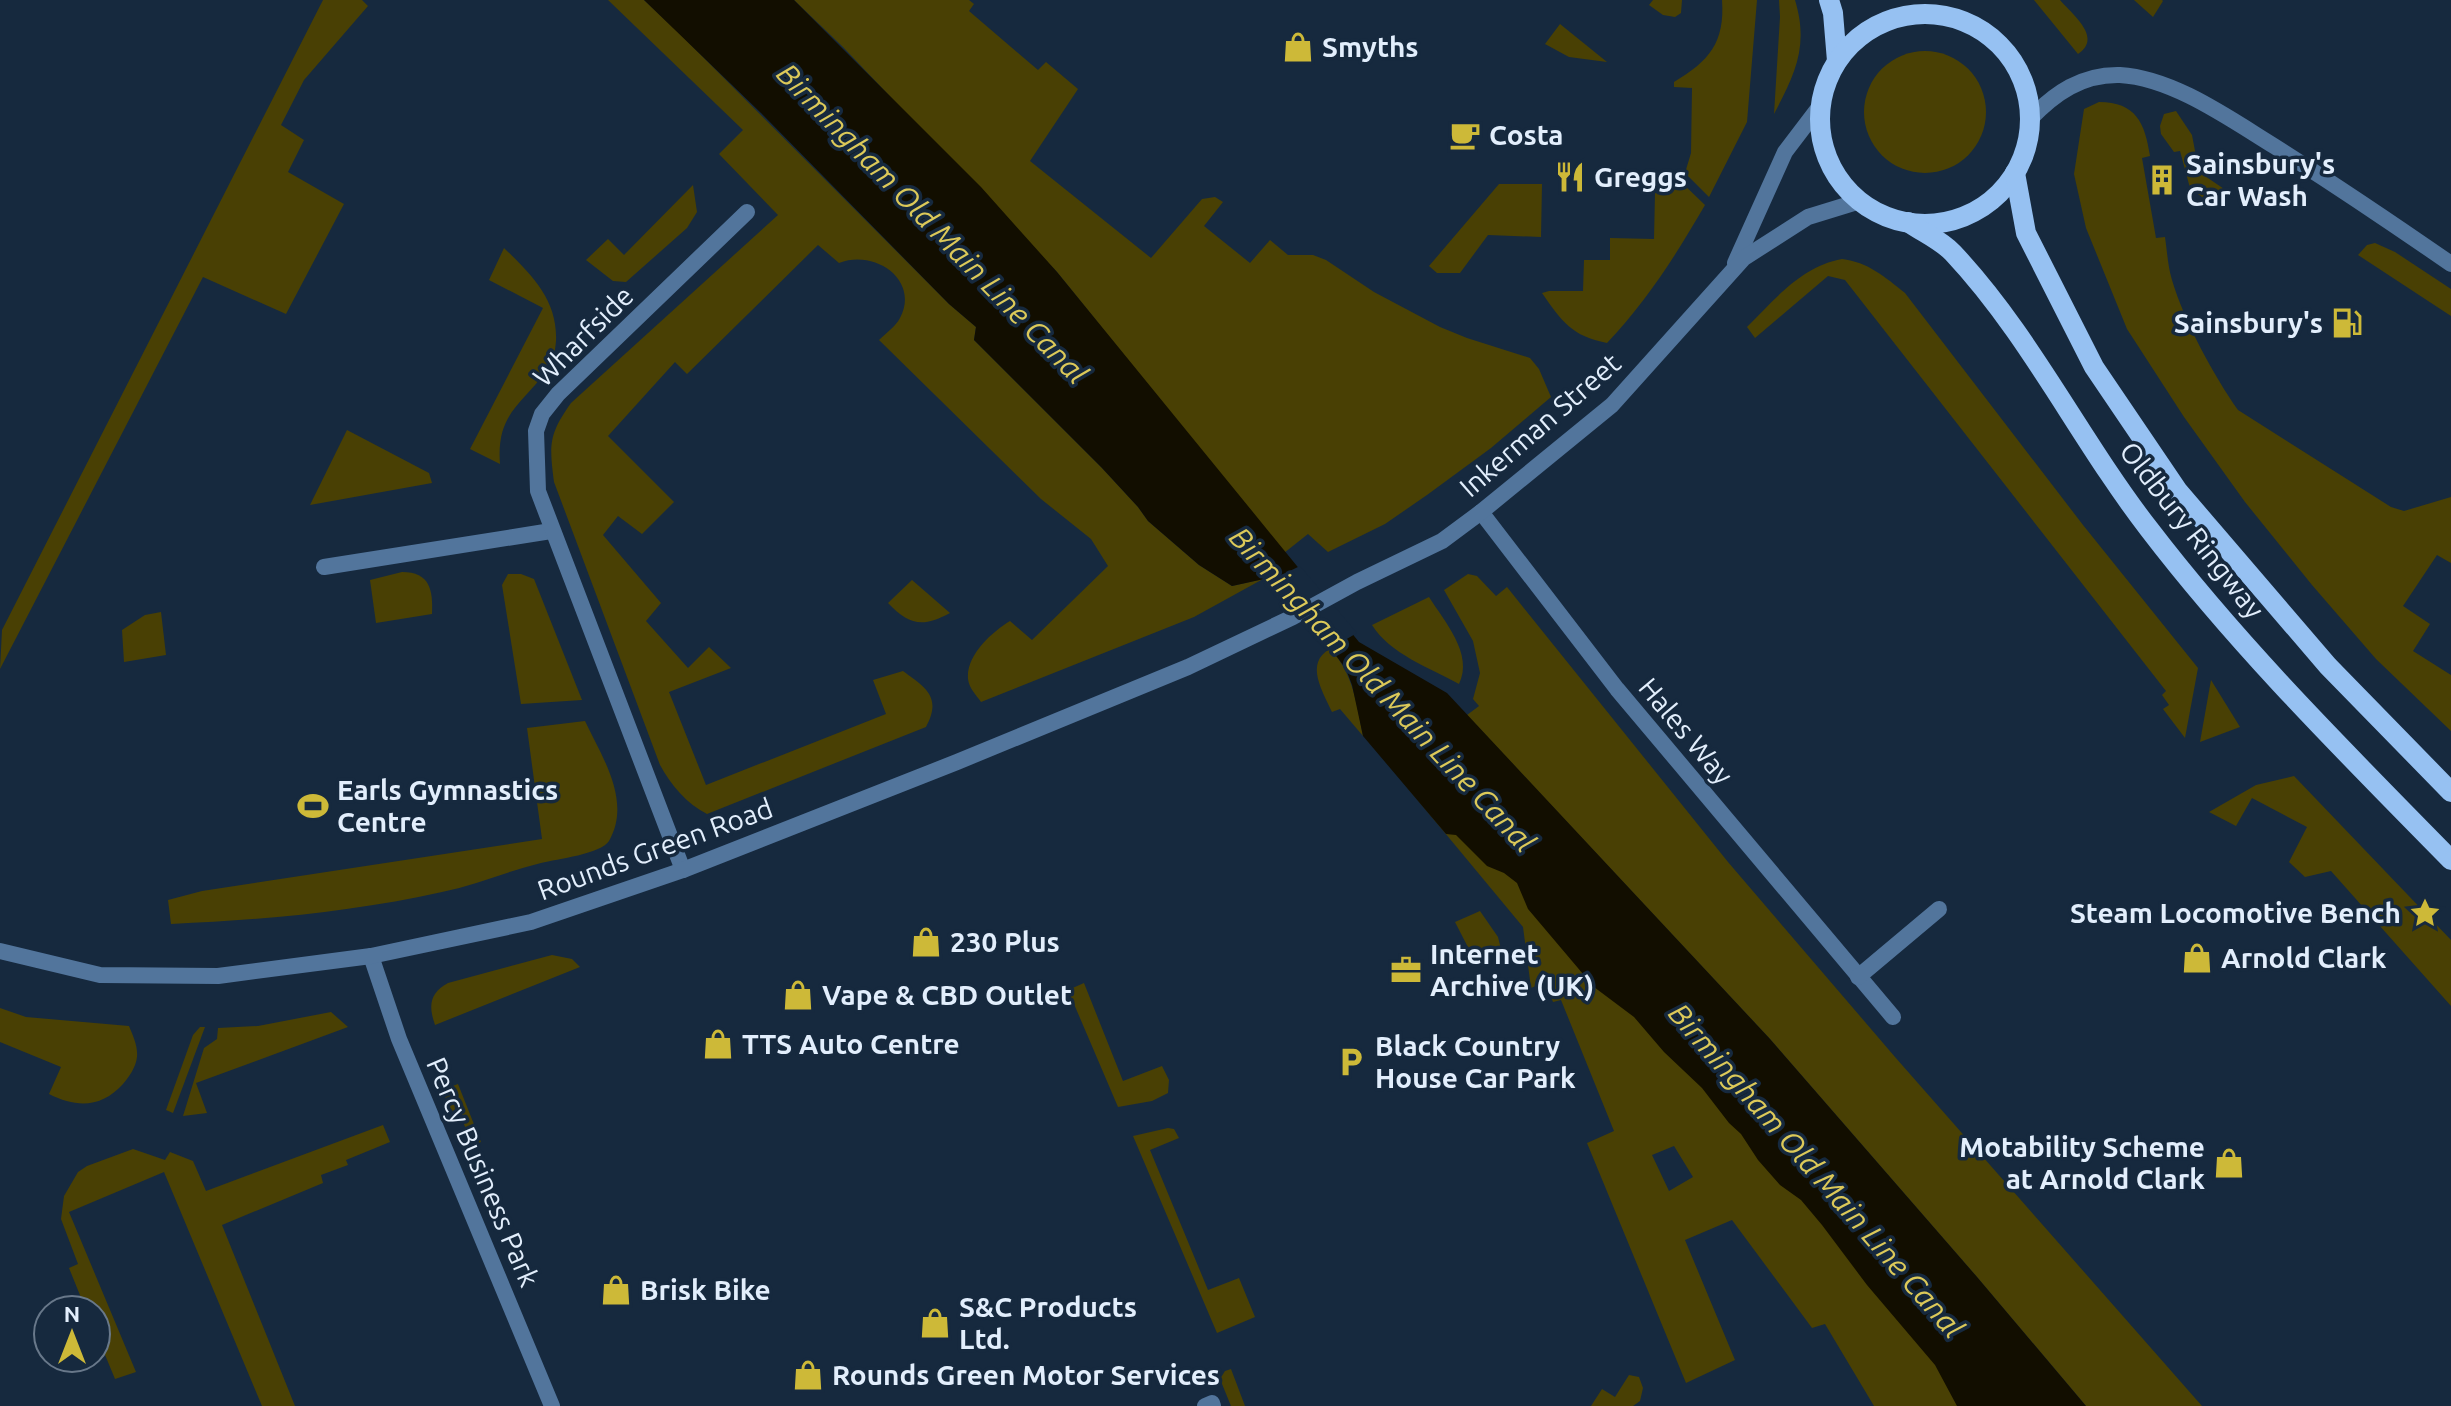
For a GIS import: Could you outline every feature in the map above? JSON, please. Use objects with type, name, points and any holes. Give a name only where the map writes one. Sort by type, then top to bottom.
[{"type":"main road","name":"Oldbury Ringway","points":[[1829,0],[1837,61]]},
{"type":"main road","name":"Oldbury Ringway","points":[[1940,8],[1972,24],[2001,46],[2018,69],[2028,96],[2030,119],[2027,147],[2005,188],[1973,212],[1950,221],[1929,224],[1890,218],[1860,201],[1839,179],[1829,161],[1821,134],[1820,106],[1826,82],[1837,61],[1853,42],[1892,19],[1940,8]]},
{"type":"main road","name":"Oldbury Ringway","points":[[2015,173],[2026,233],[2094,367],[2178,491],[2328,666],[2451,792]]},
{"type":"main road","name":"Oldbury Ringway","points":[[1908,222],[1951,251],[2016,332],[2147,527],[2198,590],[2350,757],[2451,860]]},
{"type":"street","points":[[2030,119],[2048,100],[2075,83],[2120,75],[2153,82],[2189,96],[2224,115],[2344,190],[2451,264]]},
{"type":"street","name":"Inkerman Street","points":[[1731,271],[1785,152],[1820,106]]},
{"type":"street","name":"Inkerman Street","points":[[1293,617],[1442,541],[1612,405],[1744,258],[1808,217],[1860,201]]},
{"type":"street","name":"Wharfside","points":[[683,870],[551,531],[538,491],[536,431],[542,414],[558,394],[747,212]]},
{"type":"street","name":"Hales Way","points":[[1481,512],[1617,689],[1893,1017]]},
{"type":"street","points":[[324,567],[551,531]]},
{"type":"street","name":"Rounds Green Road","points":[[0,951],[100,975],[218,976],[371,956],[531,922],[683,870],[957,762],[1188,667],[1293,617]]},
{"type":"street","points":[[1858,977],[1939,909]]},
{"type":"street","name":"Percy Business Park","points":[[371,956],[399,1039],[552,1406]]},
{"type":"street","points":[[1205,1406],[1212,1403],[1213,1406]]},
{"type":"shaded area","points":[[323,0],[362,0],[368,6],[304,80],[281,125],[304,140],[288,172],[344,204],[286,314],[203,277],[0,669],[2,630]]},
{"type":"shaded area","points":[[608,0],[644,0],[681,35],[949,304],[976,327],[974,340],[1102,468],[1148,521],[1199,565],[1232,586],[1263,579],[1194,617],[981,702],[970,685],[968,670],[988,638],[1010,621],[1032,640],[1108,566],[1091,539],[1041,499],[879,340],[900,318],[905,304],[899,280],[879,264],[867,260],[839,263],[818,245],[687,374],[675,362],[608,436],[674,502],[642,534],[618,516],[603,535],[661,603],[646,621],[688,668],[709,647],[731,668],[669,692],[706,785],[886,714],[873,680],[903,671],[929,694],[931,717],[926,727],[707,814],[686,799],[660,765],[554,482],[552,440],[558,423],[571,403],[778,215],[719,154],[743,130]]},
{"type":"shaded area","points":[[794,0],[969,0],[974,4],[969,11],[1038,70],[1046,62],[1078,89],[1030,161],[1151,258],[1202,199],[1215,197],[1223,202],[1204,226],[1250,263],[1270,240],[1288,255],[1313,255],[1326,260],[1374,292],[1440,327],[1530,358],[1539,369],[1551,397],[1491,448],[1385,524],[1328,552],[1308,534],[1284,553],[1057,272],[843,47]]},
{"type":"shaded area","points":[[1653,0],[1682,0],[1681,13],[1675,17],[1663,15],[1649,5]]},
{"type":"shaded area","points":[[1722,0],[1757,0],[1747,122],[1709,197],[1685,173],[1691,153],[1692,88],[1674,87],[1674,82],[1697,66],[1712,49],[1721,28]]},
{"type":"shaded area","points":[[1779,0],[1795,0],[1801,32],[1794,72],[1774,114],[1780,17]]},
{"type":"shaded area","points":[[2034,0],[2060,0],[2087,34],[2085,48],[2078,54]]},
{"type":"shaded area","points":[[2134,0],[2162,0],[2163,1],[2153,17]]},
{"type":"shaded area","points":[[1560,24],[1607,62],[1569,57],[1545,44]]},
{"type":"shaded area","points":[[1925,51],[1948,56],[1968,69],[1981,89],[1986,112],[1981,135],[1968,155],[1948,168],[1925,173],[1902,168],[1882,155],[1869,135],[1864,112],[1869,89],[1882,69],[1902,56]]},
{"type":"shaded area","points":[[2099,102],[2130,110],[2141,124],[2150,156],[2142,158],[2156,238],[2165,237],[2171,275],[2184,313],[2210,365],[2238,410],[2391,507],[2404,511],[2451,497],[2451,563],[2437,555],[2403,606],[2430,624],[2413,651],[2451,675],[2451,731],[2376,659],[2245,502],[2184,417],[2127,329],[2086,228],[2074,174],[2084,109]]},
{"type":"shaded area","points":[[2176,111],[2192,135],[2199,172],[2230,193],[2216,200],[2206,200],[2190,188],[2180,151],[2174,152],[2161,134],[2164,114]]},
{"type":"shaded area","points":[[1671,179],[1679,180],[1705,205],[1683,242],[1648,294],[1607,343],[1576,332],[1562,320],[1542,293],[1583,291],[1584,260],[1610,260],[1610,238],[1654,239],[1655,193]]},
{"type":"shaded area","points":[[1499,184],[1542,184],[1541,237],[1488,235],[1460,273],[1437,273],[1429,266]]},
{"type":"shaded area","points":[[693,185],[697,212],[687,228],[626,282],[613,281],[586,260],[608,239],[624,255]]},
{"type":"shaded area","points":[[2375,243],[2395,252],[2451,289],[2451,316],[2358,255],[2367,245]]},
{"type":"shaded area","points":[[504,248],[533,278],[548,300],[553,313],[556,341],[549,367],[507,421],[502,433],[500,464],[470,449],[543,308],[489,280]]},
{"type":"shaded area","points":[[1842,259],[1868,267],[1905,293],[2083,525],[2198,668],[2185,738],[2163,709],[2169,705],[2162,695],[2166,691],[1845,280],[1828,276],[1755,338],[1747,327],[1802,276]]},
{"type":"shaded area","points":[[347,430],[429,473],[432,483],[310,505]]},
{"type":"shaded area","points":[[402,572],[419,575],[428,584],[432,614],[376,623],[370,580]]},
{"type":"shaded area","points":[[508,574],[521,574],[534,579],[582,700],[521,704],[502,585]]},
{"type":"shaded area","points":[[1468,574],[1477,576],[1496,596],[1507,587],[1728,862],[2202,1406],[2086,1406],[1770,1039],[1467,715],[1479,706],[1473,699],[1480,673],[1473,641],[1444,590]]},
{"type":"shaded area","points":[[912,580],[950,613],[931,621],[916,622],[888,603]]},
{"type":"shaded area","points":[[1429,597],[1460,650],[1463,673],[1459,684],[1400,652],[1372,625]]},
{"type":"shaded area","points":[[161,612],[166,655],[124,662],[122,630],[145,615]]},
{"type":"shaded area","points":[[1330,649],[1349,678],[1363,736],[1340,709],[1332,712],[1321,687],[1318,662]]},
{"type":"shaded area","points":[[2211,680],[2240,727],[2200,742]]},
{"type":"shaded area","points":[[585,721],[606,764],[616,795],[615,826],[604,846],[455,889],[375,905],[273,917],[171,924],[168,900],[202,891],[542,839],[527,728]]},
{"type":"shaded area","points":[[2294,776],[2451,940],[2451,1006],[2331,871],[2305,877],[2289,862],[2307,827],[2252,798],[2236,826],[2209,812],[2256,785]]},
{"type":"shaded area","points":[[1424,783],[1708,1080],[1970,1406],[1874,1406],[1825,1324],[1812,1328],[1732,1220],[1685,1240],[1735,1360],[1686,1383],[1587,1143],[1614,1131],[1561,1000],[1553,1002],[1545,982],[1531,988],[1523,927],[1406,786]],"holes":[[[1674,1146],[1693,1177],[1669,1191],[1652,1155]]]},
{"type":"shaded area","points":[[1480,911],[1498,937],[1501,949],[1474,959],[1455,922]]},
{"type":"shaded area","points":[[552,955],[572,959],[580,967],[435,1025],[432,1000],[437,991],[448,983]]},
{"type":"shaded area","points":[[1084,983],[1123,1081],[1162,1066],[1169,1080],[1168,1093],[1152,1101],[1118,1107],[1068,990]]},
{"type":"shaded area","points":[[0,1008],[26,1017],[129,1026],[137,1049],[134,1068],[115,1092],[106,1098],[88,1103],[59,1099],[49,1094],[61,1067],[0,1042]]},
{"type":"shaded area","points":[[331,1012],[348,1027],[196,1083],[207,1113],[183,1116],[204,1048],[217,1039],[218,1028],[258,1026]]},
{"type":"shaded area","points":[[200,1027],[205,1027],[173,1113],[166,1110],[193,1035]]},
{"type":"shaded area","points":[[458,1084],[481,1142],[473,1145],[460,1115],[454,1117],[442,1090]]},
{"type":"shaded area","points":[[383,1125],[390,1142],[346,1160],[348,1165],[321,1175],[323,1183],[222,1225],[295,1406],[262,1406],[164,1172],[69,1212],[103,1294],[80,1294],[69,1268],[78,1264],[61,1219],[64,1196],[78,1172],[133,1149],[165,1160],[170,1152],[193,1161],[206,1191]]},
{"type":"shaded area","points":[[1174,1129],[1179,1138],[1150,1150],[1208,1290],[1239,1278],[1255,1317],[1217,1333],[1133,1136]]},
{"type":"shaded area","points":[[112,1315],[136,1372],[115,1379],[112,1372]]},
{"type":"shaded area","points":[[1231,1369],[1245,1406],[1231,1406],[1220,1379],[1225,1371]]},
{"type":"shaded area","points":[[1629,1375],[1639,1377],[1643,1388],[1640,1401],[1633,1406],[1591,1406],[1602,1389],[1615,1397]]},
{"type":"water","name":"Birmingham Old Main Line Canal","points":[[644,0],[794,0],[981,187],[1057,272],[1359,642],[1447,693],[1770,1039],[2086,1406],[1957,1406],[1935,1365],[1801,1200],[1780,1185],[1702,1088],[1664,1052],[1634,1017],[1594,987],[1528,909],[1517,883],[1487,866],[1456,835],[1446,834],[1363,736],[1352,685],[1346,669],[1334,653],[1264,579],[1232,586],[1199,565],[1148,521],[1102,468],[974,340],[976,327],[949,304],[761,113]]},
{"type":"pier","points":[[1300,566],[1357,633],[1326,651],[1263,584]]},
{"type":"place","name":"Smyths","points":[[1298,47]]},
{"type":"place","name":"Costa","points":[[1465,135]]},
{"type":"place","name":"Greggs","points":[[1570,177]]},
{"type":"place","name":"Sainsbury's Car Wash","points":[[2162,180]]},
{"type":"place","name":"Sainsbury's","points":[[2347,323]]},
{"type":"place","name":"Earls Gymnastics Centre","points":[[313,806]]},
{"type":"place","name":"Steam Locomotive Bench","points":[[2425,913]]},
{"type":"place","name":"230 Plus","points":[[926,942]]},
{"type":"place","name":"Arnold Clark","points":[[2197,958]]},
{"type":"place","name":"Internet Archive (UK)","points":[[1406,970]]},
{"type":"place","name":"Vape & CBD Outlet","points":[[798,995]]},
{"type":"place","name":"TTS Auto Centre","points":[[718,1044]]},
{"type":"place","name":"Black Country House Car Park","points":[[1351,1062]]},
{"type":"place","name":"Motability Scheme at Arnold Clark","points":[[2229,1163]]},
{"type":"place","name":"Brisk Bike","points":[[616,1290]]},
{"type":"place","name":"S&C Products Ltd.","points":[[935,1323]]},
{"type":"place","name":"Rounds Green Motor Services","points":[[808,1375]]}]
